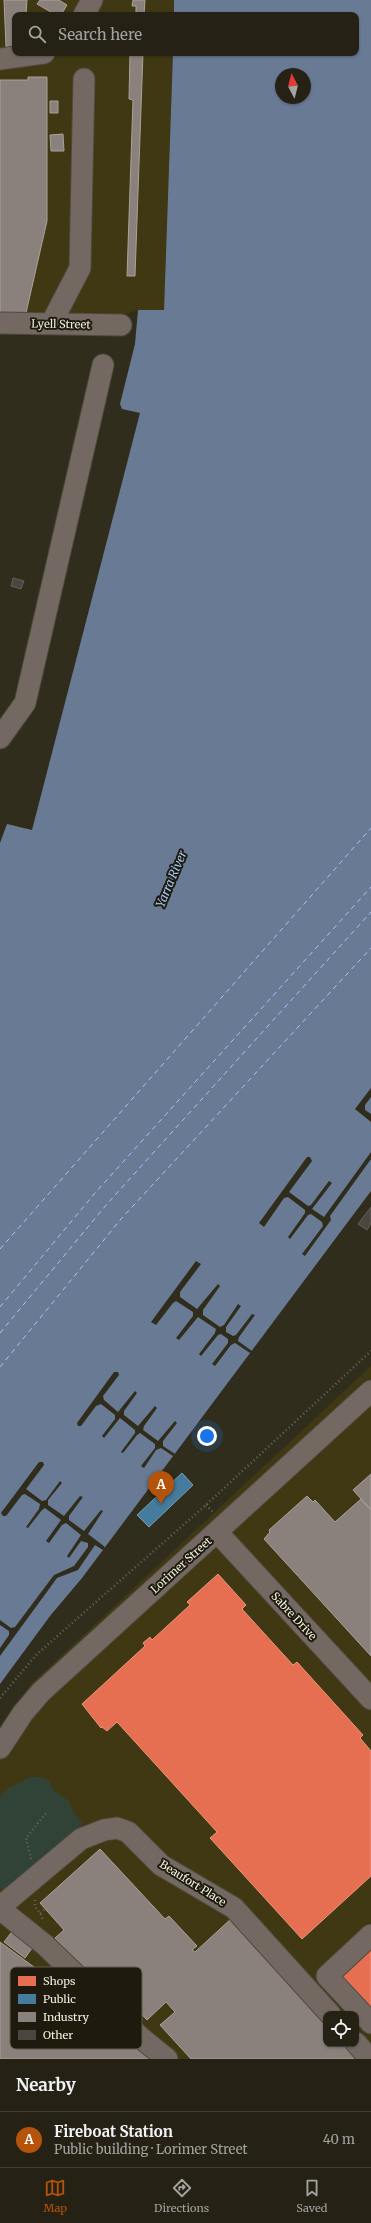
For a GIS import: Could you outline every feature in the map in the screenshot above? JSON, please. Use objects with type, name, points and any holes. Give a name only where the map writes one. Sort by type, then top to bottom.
[{"type":"street","points":[[86,12],[92,0]]},
{"type":"street","points":[[0,59],[22,56]]},
{"type":"street","points":[[51,324],[80,268],[84,79]]},
{"type":"street","name":"Lyell Street","points":[[0,323],[121,325]]},
{"type":"street","points":[[0,738],[25,702],[103,365]]},
{"type":"street","name":"Lorimer Street","points":[[0,1748],[35,1698],[371,1391]]},
{"type":"street","name":"Sabre Drive","points":[[217,1532],[371,1699]]},
{"type":"street","name":"Beaufort Place","points":[[0,1908],[81,1839],[104,1830],[117,1828],[128,1832],[161,1866],[234,1908],[327,2011]]},
{"type":"street","points":[[0,1908],[45,1945],[68,1967]]},
{"type":"street","points":[[371,1935],[327,1976],[371,2023]]},
{"type":"street","points":[[142,2039],[167,2059]]},
{"type":"street","points":[[359,2046],[370,2059]]},
{"type":"path","points":[[0,1698],[36,1654],[206,1505],[371,1351]]},
{"type":"path","points":[[40,1913],[44,1910]]},
{"type":"shaded area","points":[[0,0],[174,0],[174,12],[12,12],[12,56],[173,56],[164,310],[138,310],[123,315],[0,314]]},
{"type":"shaded area","points":[[371,1366],[371,2059],[0,2059],[0,1733],[30,1685]]},
{"type":"green space","points":[[30,1777],[41,1777],[49,1780],[52,1789],[70,1802],[71,1808],[82,1824],[80,1829],[70,1834],[67,1845],[7,1890],[0,1888],[0,1796],[7,1789]]},
{"type":"water","name":"Yarra River","points":[[174,0],[371,0],[371,1191],[82,1578],[50,1616],[0,1684],[0,843],[7,824],[32,830],[140,413],[122,409],[120,404],[135,344],[138,310],[164,310],[173,56],[359,56],[359,12],[174,12]]},
{"type":"pier","points":[[371,1088],[371,1097],[365,1105],[365,1110],[371,1114],[371,1122],[355,1109]]},
{"type":"pier","points":[[371,1152],[371,1159],[330,1216],[331,1220],[305,1256],[302,1254],[323,1226],[322,1222],[311,1214],[308,1215],[290,1239],[288,1237],[305,1213],[305,1210],[288,1197],[284,1198],[264,1227],[259,1223],[307,1157],[310,1157],[312,1161],[289,1192],[308,1206],[311,1205],[329,1181],[332,1183],[312,1209],[324,1217]]},
{"type":"pier","points":[[196,1261],[201,1264],[180,1292],[180,1297],[197,1309],[218,1284],[220,1286],[203,1310],[203,1315],[220,1327],[224,1325],[238,1304],[241,1306],[226,1327],[226,1332],[233,1336],[236,1335],[252,1314],[255,1315],[239,1337],[238,1341],[252,1351],[250,1353],[235,1343],[231,1345],[215,1366],[212,1364],[228,1343],[228,1339],[221,1334],[218,1335],[201,1356],[199,1354],[215,1333],[216,1329],[198,1317],[179,1340],[176,1338],[193,1316],[193,1312],[176,1301],[156,1325],[151,1322]]},
{"type":"pier","points":[[114,1372],[118,1372],[119,1375],[103,1396],[104,1400],[118,1412],[135,1391],[137,1393],[124,1411],[124,1415],[138,1426],[155,1406],[157,1408],[144,1426],[143,1430],[158,1441],[175,1421],[177,1423],[163,1441],[163,1446],[175,1454],[173,1456],[161,1448],[156,1450],[144,1468],[141,1466],[155,1448],[155,1444],[140,1433],[123,1453],[121,1452],[135,1433],[135,1430],[120,1418],[104,1438],[102,1436],[115,1419],[115,1415],[101,1404],[96,1406],[81,1426],[78,1426],[77,1423]]},
{"type":"pier","points":[[39,1462],[43,1462],[44,1465],[26,1489],[42,1501],[46,1500],[60,1481],[62,1483],[48,1500],[48,1505],[64,1516],[80,1496],[83,1497],[69,1516],[69,1520],[84,1531],[101,1510],[103,1511],[88,1534],[105,1547],[103,1550],[95,1545],[78,1570],[57,1578],[0,1656],[0,1648],[9,1635],[9,1631],[0,1625],[0,1620],[11,1628],[15,1627],[54,1575],[74,1566],[88,1547],[88,1543],[81,1541],[69,1558],[67,1556],[81,1535],[66,1523],[62,1525],[49,1543],[46,1541],[61,1520],[45,1508],[28,1528],[26,1527],[39,1509],[40,1504],[25,1494],[22,1495],[6,1516],[3,1516],[1,1513]]},
{"type":"building: Shops","points":[[218,1574],[246,1605],[242,1609],[293,1665],[297,1662],[363,1735],[360,1738],[371,1751],[371,1876],[302,1939],[210,1838],[217,1832],[117,1722],[107,1731],[102,1727],[101,1728],[82,1704],[145,1646],[143,1643],[150,1637],[152,1640],[190,1605],[187,1602]]},
{"type":"building: Shops","points":[[371,1949],[371,2009],[341,1976]]},
{"type":"building: Public","points":[[182,1473],[193,1485],[149,1527],[137,1515]]},
{"type":"building: Industry","points":[[4,0],[27,0],[26,12],[12,12],[12,47],[6,47]]},
{"type":"building: Industry","points":[[40,0],[59,0],[67,5],[63,12],[51,12],[37,4]]},
{"type":"building: Industry","points":[[133,0],[145,0],[144,12],[136,12],[136,6],[132,6]]},
{"type":"building: Industry","points":[[130,56],[143,56],[135,276],[127,276],[133,100],[129,99]]},
{"type":"building: Industry","points":[[28,77],[47,77],[47,221],[26,313],[0,313],[0,80],[28,80]]},
{"type":"building: Industry","points":[[50,101],[58,101],[58,113],[50,113]]},
{"type":"building: Industry","points":[[63,134],[64,151],[51,151],[50,135]]},
{"type":"building: Industry","points":[[371,1474],[371,1510],[353,1490]]},
{"type":"building: Industry","points":[[307,1496],[313,1502],[315,1500],[335,1522],[361,1499],[371,1510],[371,1656],[264,1539],[270,1532],[269,1530]]},
{"type":"building: Industry","points":[[100,1849],[165,1919],[169,1916],[197,1946],[192,1950],[195,1952],[232,1918],[323,2017],[323,2047],[351,2047],[362,2059],[191,2059],[160,2025],[175,2012],[166,2002],[147,2020],[142,2015],[142,1967],[81,1967],[55,1938],[64,1930],[40,1903]]},
{"type":"building: Industry","points":[[14,1929],[35,1944],[25,1958],[4,1942]]},
{"type":"building: Industry","points":[[0,1942],[34,1967],[10,1967],[10,2049],[142,2049],[142,2046],[159,2059],[0,2059]]},
{"type":"building: Other","points":[[13,578],[24,581],[21,589],[11,586]]},
{"type":"building: Other","points":[[371,1207],[371,1223],[367,1230],[358,1224]]},
{"type":"ferry route","points":[[0,1249],[371,828]]},
{"type":"ferry route","points":[[0,1307],[95,1193],[371,887]]},
{"type":"ferry route","points":[[0,1333],[107,1204],[371,912]]},
{"type":"ferry route","points":[[0,1367],[121,1219],[371,948]]},
{"type":"place","name":"Fireboat Station","points":[[161,1504]]}]
